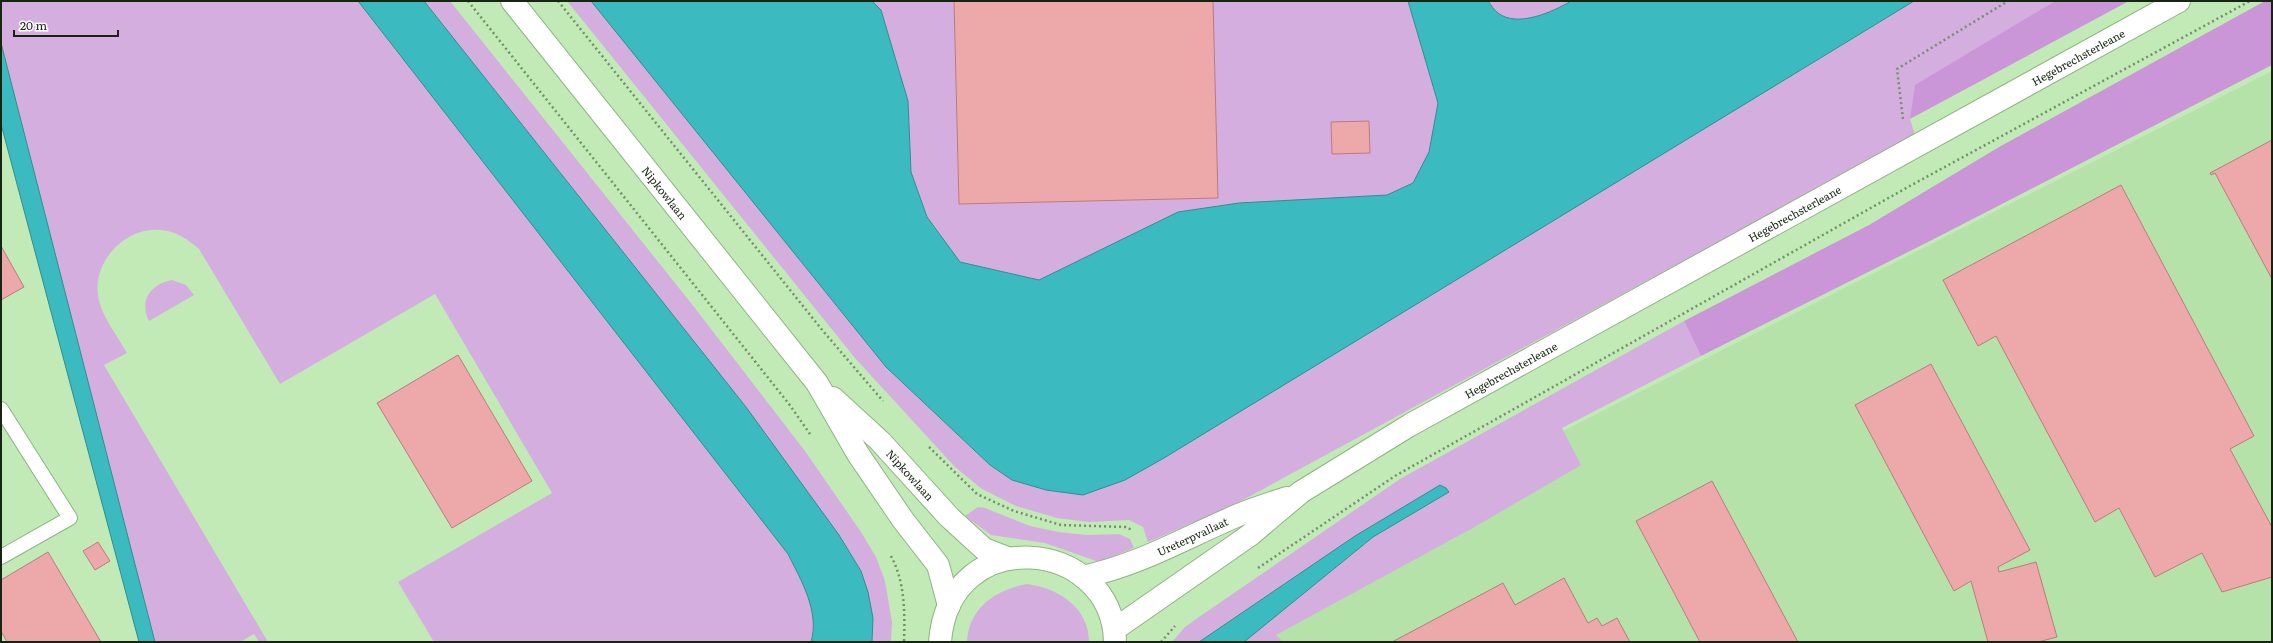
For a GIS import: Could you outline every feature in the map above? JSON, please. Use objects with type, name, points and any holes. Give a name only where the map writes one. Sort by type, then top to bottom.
[{"type":"street","name":"Nipkowlaan","points":[[512,1],[817,383],[858,454],[902,520],[938,565],[949,606]]},
{"type":"street","name":"Hegebrechsterleane","points":[[1410,425],[1906,153],[2179,1]]},
{"type":"street","name":"Nipkowlaan","points":[[817,383],[880,441],[949,517],[984,550],[1007,558]]},
{"type":"street","name":"Ureterpvallaat","points":[[1115,636],[1168,590],[1209,565],[1250,535],[1301,492],[1410,425]]},
{"type":"street","name":"Ureterpvallaat","points":[[1083,577],[1113,570],[1148,557],[1242,513],[1301,492]]},
{"type":"street","points":[[940,642],[942,623],[949,606],[959,589],[972,575],[990,563],[1007,558],[1031,556],[1057,562],[1083,577],[1095,588],[1105,602],[1115,636]]},
{"type":"lane","points":[[1,409],[70,518],[1,557]]},
{"type":"path","points":[[468,1],[789,404],[812,437]]},
{"type":"path","points":[[558,1],[823,331],[888,406]]},
{"type":"path","points":[[1908,188],[1906,153],[1897,69],[2008,1]]},
{"type":"path","points":[[1257,569],[1395,476],[1908,188],[2250,1]]},
{"type":"path","points":[[924,443],[977,494],[1014,511],[1061,525],[1126,527],[1135,532],[1148,557]]},
{"type":"path","points":[[889,553],[895,563],[902,592],[905,618],[904,642]]},
{"type":"path","points":[[1161,642],[1184,617],[1168,590]]},
{"type":"shaded area","points":[[1,1],[358,1],[788,554],[808,596],[813,619],[811,642],[434,642],[398,582],[552,493],[435,294],[280,384],[199,249],[181,236],[172,232],[148,230],[124,240],[114,248],[101,270],[98,282],[98,295],[102,310],[127,353],[104,365],[268,642],[259,642],[254,634],[240,642],[155,642],[1,43]]},
{"type":"shaded area","points":[[424,1],[450,1],[691,303],[805,451],[861,532],[876,557],[885,581],[892,622],[891,642],[872,642],[873,632],[861,571],[851,554],[746,407]]},
{"type":"shaded area","points":[[567,1],[591,1],[886,367],[990,465],[1013,480],[1046,490],[1125,480],[1914,1],[2055,1],[1916,85],[1910,119],[1915,135],[1232,506],[1148,542],[1143,527],[1129,520],[1089,522],[1057,518],[1016,506],[982,489],[955,467],[855,358]]},
{"type":"shaded area","points":[[872,1],[1408,1],[1438,103],[1429,152],[1413,183],[1387,195],[1239,203],[1178,212],[1039,280],[960,262],[927,217],[911,172],[908,101],[881,10]]},
{"type":"shaded area","points":[[1488,1],[1571,1],[1545,14],[1525,19],[1515,19],[1498,13]]},
{"type":"shaded area","points":[[2055,1],[2129,1],[1910,119],[1915,85]]},
{"type":"shaded area","points":[[2265,1],[2272,1],[2272,65],[1926,243],[1701,356],[1684,321],[1869,225],[1999,147]]},
{"type":"shaded area","points":[[2272,71],[2272,642],[1224,642],[1476,475]]},
{"type":"shaded area","points":[[172,280],[186,285],[194,295],[149,321],[145,307],[148,294],[158,285]]},
{"type":"shaded area","points":[[1684,321],[1701,356],[1562,428],[1581,465],[1471,529],[1276,635],[1283,642],[1244,642],[1373,537],[1448,492],[1440,485],[1355,536],[1199,642],[1172,642],[1185,627],[1400,479]]},
{"type":"shaded area","points":[[978,507],[985,508],[1030,526],[1058,532],[1087,535],[1119,534],[1130,539],[1134,548],[1099,562],[1045,543],[991,535],[965,516]]},
{"type":"shaded area","points":[[1027,584],[1050,590],[1070,601],[1078,609],[1084,619],[1088,630],[1089,642],[967,642],[973,619],[986,602],[1005,590]]},
{"type":"water","points":[[358,1],[424,1],[746,407],[839,535],[861,571],[868,592],[873,618],[872,642],[811,642],[813,619],[808,596],[788,554]]},
{"type":"water","points":[[591,1],[872,1],[881,10],[908,101],[911,172],[927,217],[960,262],[1039,280],[1178,212],[1239,203],[1387,195],[1413,183],[1429,152],[1438,103],[1408,1],[1488,1],[1498,13],[1506,17],[1525,19],[1545,14],[1571,1],[1914,1],[1164,458],[1125,480],[1083,495],[1046,490],[1012,480],[990,465],[886,367]]},
{"type":"water","points":[[1,43],[155,642],[139,642],[1,124]]},
{"type":"water","points":[[1440,485],[1446,488],[1449,492],[1373,537],[1244,642],[1199,642],[1355,536]]},
{"type":"building","points":[[954,1],[1213,1],[1218,198],[959,204]]},
{"type":"building","points":[[1369,121],[1370,153],[1332,154],[1331,122]]},
{"type":"building","points":[[2272,140],[2272,279],[2215,173],[2211,175],[2210,173]]},
{"type":"building","points":[[2121,185],[2254,436],[2230,449],[2272,527],[2272,577],[2222,592],[2202,553],[2155,577],[2119,508],[2095,522],[1996,336],[1978,346],[1943,280]]},
{"type":"building","points":[[1,246],[24,287],[1,300]]},
{"type":"building","points":[[458,355],[532,481],[452,528],[377,403]]},
{"type":"building","points":[[1931,364],[2030,550],[1998,567],[1999,572],[2036,562],[2057,637],[2038,642],[1988,642],[1971,581],[1954,591],[1855,405]]},
{"type":"building","points":[[1712,481],[1798,642],[1700,642],[1636,521]]},
{"type":"building","points":[[98,542],[110,561],[95,570],[83,551]]},
{"type":"building","points":[[48,552],[101,642],[7,642],[1,631],[1,580]]},
{"type":"building","points":[[1564,578],[1588,623],[1597,618],[1602,626],[1617,618],[1630,642],[1392,642],[1503,583],[1515,605]]}]
